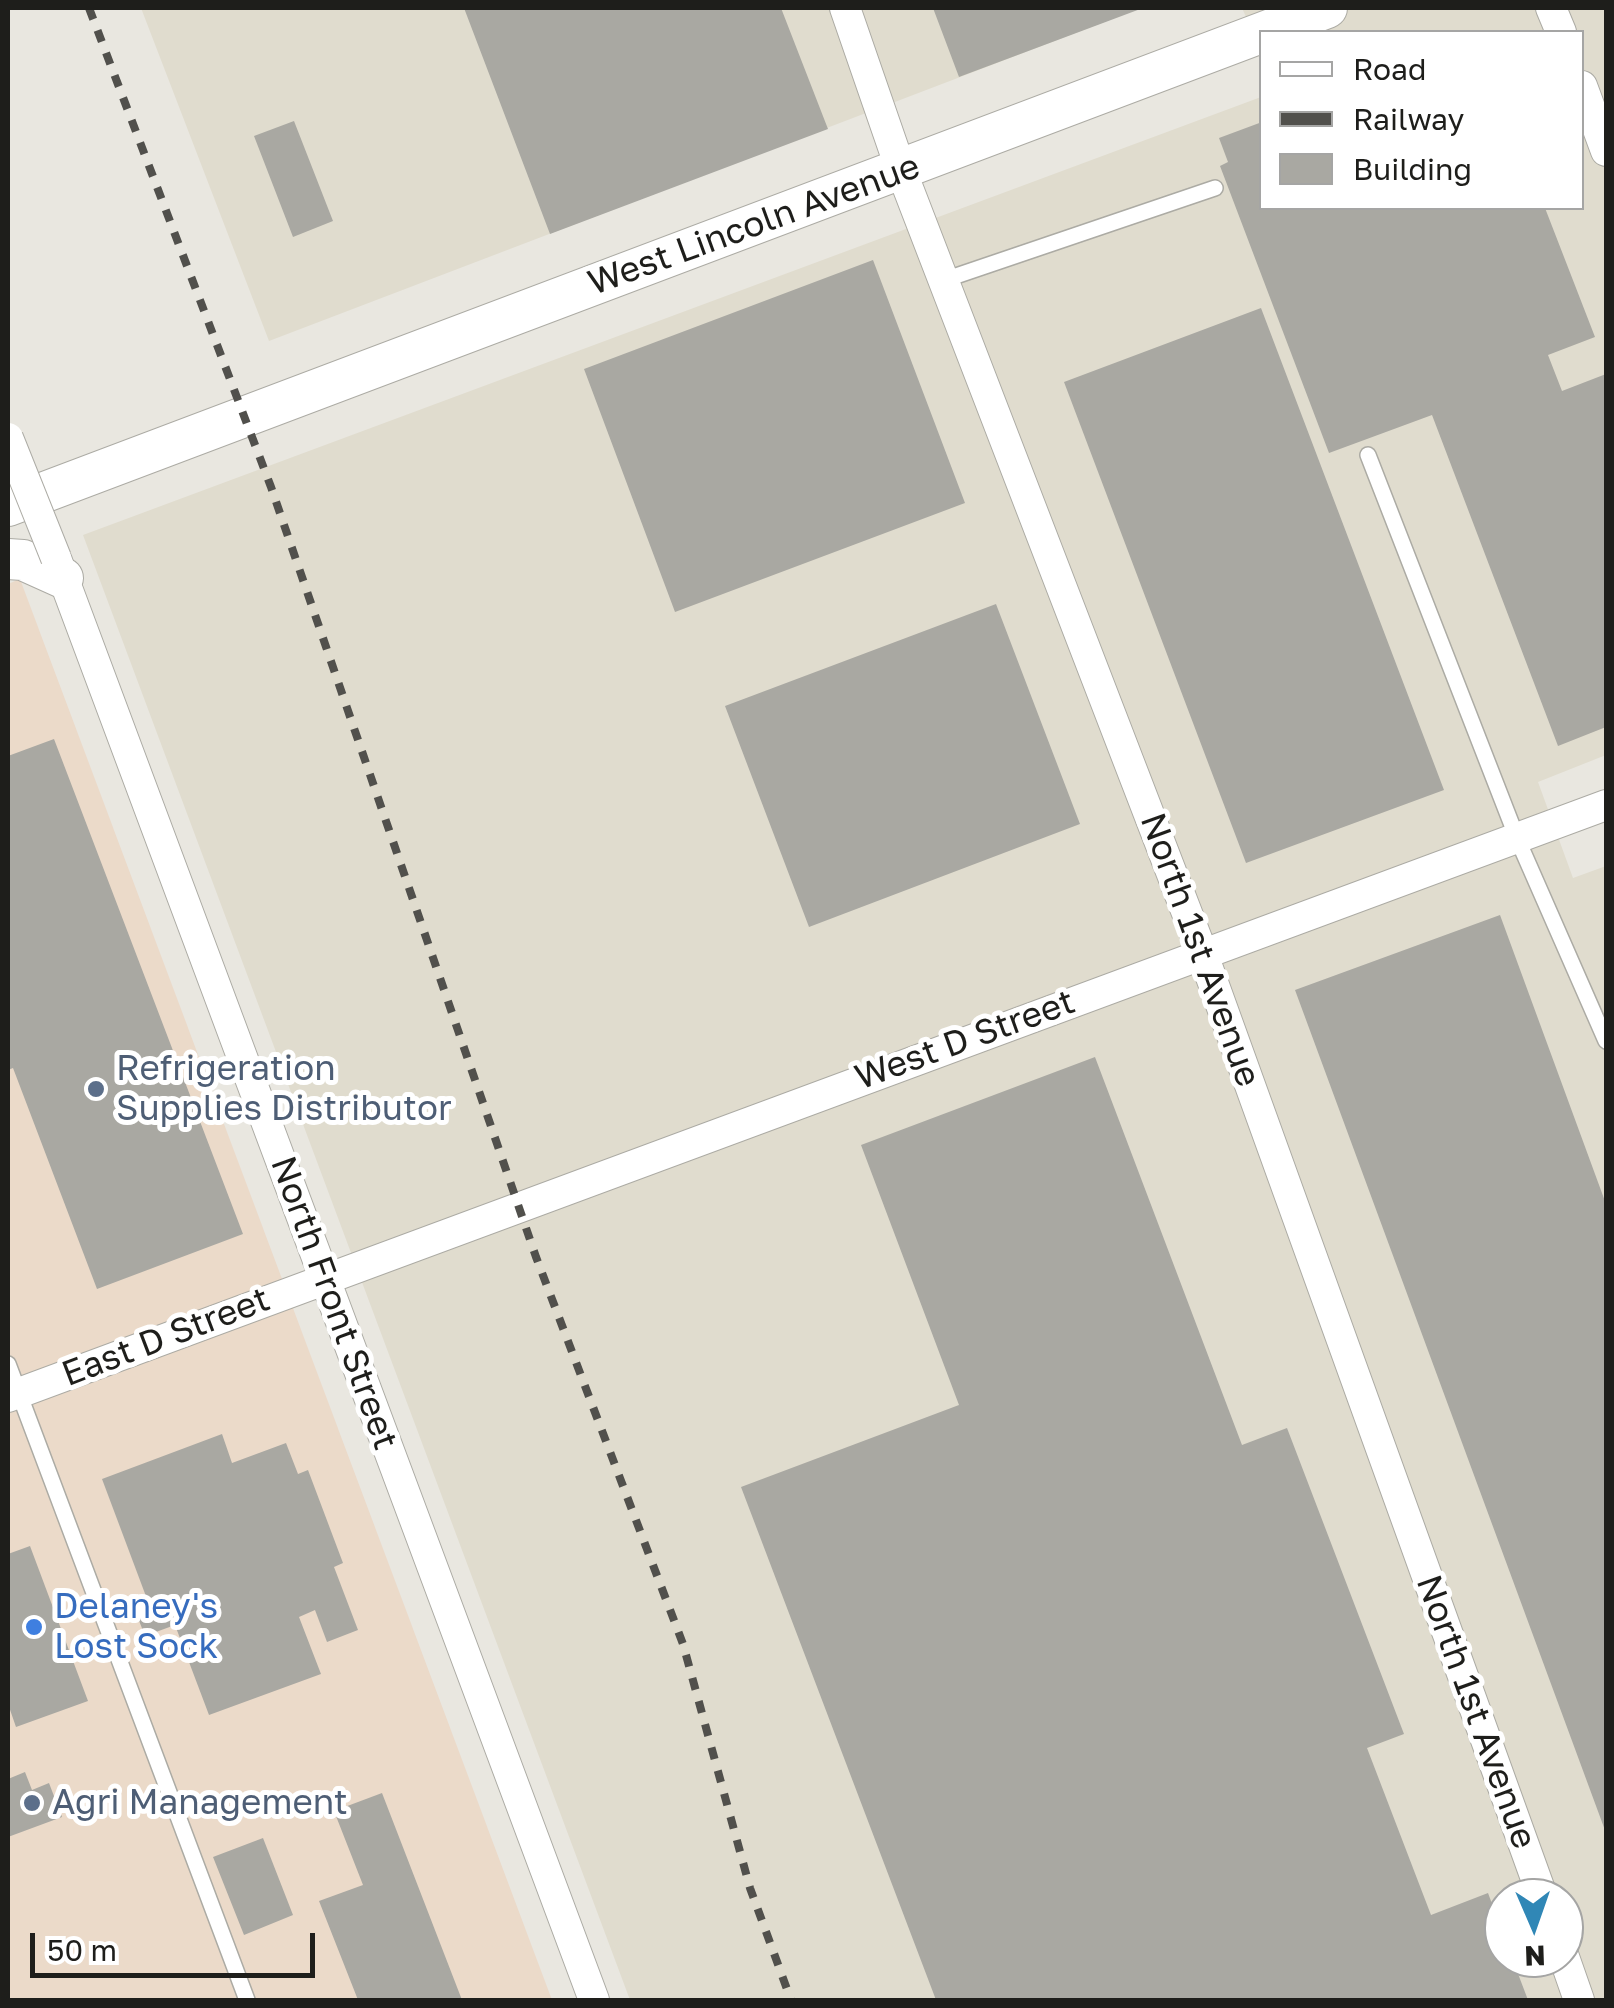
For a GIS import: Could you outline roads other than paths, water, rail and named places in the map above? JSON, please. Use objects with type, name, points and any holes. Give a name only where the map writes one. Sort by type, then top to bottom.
[{"type":"street","name":"North 1st Avenue","points":[[845,8],[902,170],[1202,952],[1535,1878]]},
{"type":"street","name":"West Lincoln Avenue","points":[[1269,30],[1327,8]]},
{"type":"street","name":"West Lincoln Avenue","points":[[8,506],[1259,34]]},
{"type":"street","points":[[1584,92],[1606,152]]},
{"type":"street","name":"North Front Street","points":[[8,438],[594,2000]]},
{"type":"street","points":[[8,559],[59,568]]},
{"type":"street","name":"West D Street","points":[[325,1277],[1606,805]]},
{"type":"street","name":"East D Street","points":[[11,1384],[325,1277]]},
{"type":"lane","points":[[944,280],[1215,188]]},
{"type":"lane","points":[[1368,455],[1518,838],[1606,1041]]},
{"type":"lane","points":[[11,1384],[247,2000]]},
{"type":"lane","points":[[1575,1978],[1588,2000]]},
{"type":"railway","points":[[89,8],[271,487],[536,1257],[683,1644],[750,1888],[791,2000]]},
{"type":"place","name":"Refrigeration Supplies Distributor","points":[[96,1089]]},
{"type":"place","name":"Delaney's Lost Sock","points":[[34,1627]]},
{"type":"place","name":"Agri Management","points":[[32,1803]]}]
